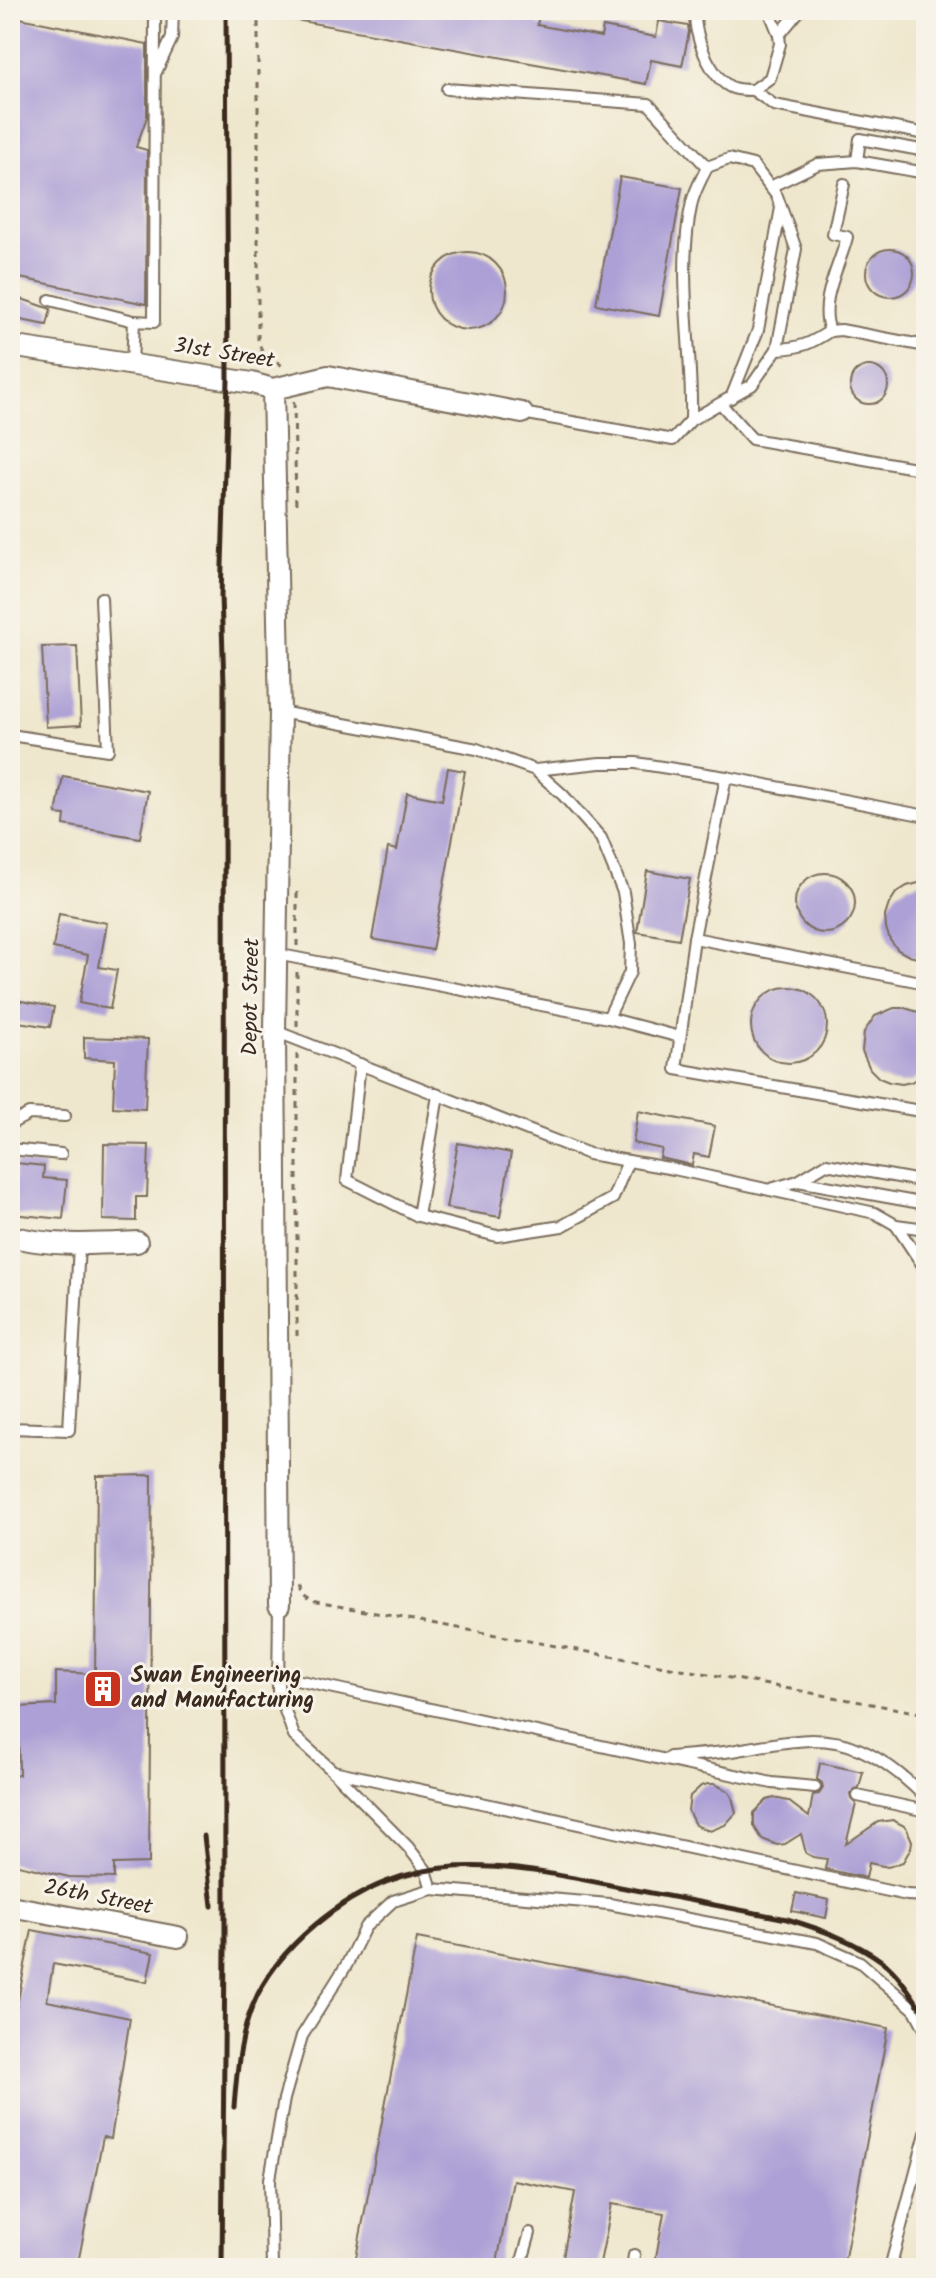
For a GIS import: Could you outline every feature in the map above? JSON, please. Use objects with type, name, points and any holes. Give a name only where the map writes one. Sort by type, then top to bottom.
[{"type":"street","name":"31st Street","points":[[10,346],[252,383],[273,389],[328,376],[522,413]]},
{"type":"street","name":"Depot Street","points":[[273,389],[287,956],[275,1031],[279,1605]]},
{"type":"street","points":[[10,1236],[44,1243],[79,1245],[137,1242]]},
{"type":"street","name":"26th Street","points":[[10,1906],[178,1937]]},
{"type":"lane","points":[[50,300],[134,321],[154,322],[155,10]]},
{"type":"lane","points":[[154,76],[172,38],[173,10]]},
{"type":"lane","points":[[696,10],[694,18],[703,52],[716,73],[732,88],[753,90],[774,105],[926,134]]},
{"type":"lane","points":[[753,90],[770,78],[780,44],[769,10]]},
{"type":"lane","points":[[779,35],[800,10]]},
{"type":"lane","points":[[447,89],[649,104],[707,167]]},
{"type":"lane","points":[[857,161],[860,139],[926,151]]},
{"type":"lane","points":[[522,413],[673,440],[691,420],[752,385],[777,349],[796,249],[777,196],[753,165],[729,159],[707,167],[693,200],[684,258],[692,384],[691,420]]},
{"type":"lane","points":[[770,187],[818,164],[857,161],[926,173]]},
{"type":"lane","points":[[830,331],[825,320],[834,274],[842,260],[847,237],[833,234],[844,184]]},
{"type":"lane","points":[[726,401],[758,330],[781,208]]},
{"type":"lane","points":[[132,364],[134,321]]},
{"type":"lane","points":[[777,349],[798,348],[830,331],[841,330],[926,346]]},
{"type":"lane","points":[[726,401],[752,439],[926,470]]},
{"type":"lane","points":[[10,735],[108,750],[101,598]]},
{"type":"lane","points":[[280,712],[477,749],[535,770],[563,795],[601,838],[623,892],[631,944],[630,972],[608,1018]]},
{"type":"lane","points":[[535,770],[600,763],[636,763],[726,777],[926,816]]},
{"type":"lane","points":[[726,777],[694,938],[676,1069],[926,1112]]},
{"type":"lane","points":[[694,938],[926,983]]},
{"type":"lane","points":[[287,956],[608,1018],[680,1037]]},
{"type":"lane","points":[[275,1031],[589,1154],[875,1213],[896,1225],[926,1229]]},
{"type":"lane","points":[[360,1064],[347,1180],[418,1216],[497,1236],[562,1226],[613,1198],[628,1161]]},
{"type":"lane","points":[[418,1216],[438,1095]]},
{"type":"lane","points":[[10,1124],[29,1114],[65,1116]]},
{"type":"lane","points":[[10,1149],[61,1154]]},
{"type":"lane","points":[[769,1190],[798,1181],[826,1164],[926,1182]]},
{"type":"lane","points":[[798,1181],[926,1204]]},
{"type":"lane","points":[[896,1225],[926,1270]]},
{"type":"lane","points":[[10,1428],[69,1430],[79,1245]]},
{"type":"lane","points":[[279,1605],[278,1691],[294,1736],[408,1847],[426,1870],[432,1889]]},
{"type":"lane","points":[[278,1676],[772,1783],[815,1787]]},
{"type":"lane","points":[[660,1758],[731,1751],[790,1740],[829,1740],[860,1749],[902,1775],[926,1798]]},
{"type":"lane","points":[[333,1771],[907,1895],[926,1896]]},
{"type":"lane","points":[[858,1796],[926,1811]]},
{"type":"lane","points":[[272,2268],[270,2179],[284,2099],[302,2036],[347,1964],[365,1927],[393,1901],[432,1889],[609,1904],[817,1943],[860,1962],[915,2010],[926,2031]]},
{"type":"lane","points":[[890,2268],[926,2133]]},
{"type":"lane","points":[[520,2268],[530,2233]]},
{"type":"lane","points":[[632,2268],[634,2255]]},
{"type":"path","points":[[258,10],[258,341],[262,351],[292,373],[296,511]]},
{"type":"path","points":[[297,882],[287,956],[297,1040],[297,1351]]},
{"type":"path","points":[[297,1586],[302,1595],[311,1601],[926,1714]]},
{"type":"building","points":[[279,10],[540,10],[537,25],[601,37],[603,27],[656,37],[659,21],[688,26],[689,32],[682,66],[651,60],[646,84],[279,17]]},
{"type":"building","points":[[10,16],[147,44],[147,117],[136,147],[147,150],[146,304],[10,276]]},
{"type":"building","points":[[620,177],[682,188],[659,316],[596,304]]},
{"type":"building","points":[[890,249],[907,256],[914,273],[907,290],[890,297],[873,290],[866,273],[873,256]]},
{"type":"building","points":[[468,252],[483,255],[496,263],[504,276],[507,291],[504,306],[496,319],[483,327],[468,330],[453,327],[440,319],[432,306],[429,291],[432,276],[440,263],[453,255]]},
{"type":"building","points":[[10,295],[51,309],[47,325],[10,318]]},
{"type":"building","points":[[869,366],[883,371],[888,385],[883,399],[869,404],[855,399],[850,385],[855,371]]},
{"type":"building","points":[[77,646],[81,725],[46,727],[42,647]]},
{"type":"building","points":[[448,768],[465,771],[432,950],[372,939],[388,848],[397,850],[407,793],[442,800]]},
{"type":"building","points":[[63,776],[148,791],[140,838],[64,825],[65,815],[56,814]]},
{"type":"building","points":[[647,871],[690,879],[679,939],[637,932]]},
{"type":"building","points":[[825,873],[836,875],[846,882],[853,892],[853,914],[846,924],[836,931],[825,933],[814,931],[804,924],[797,914],[795,903],[797,892],[804,882],[814,875]]},
{"type":"building","points":[[926,881],[926,960],[898,950],[890,940],[885,916],[896,893],[907,886]]},
{"type":"building","points":[[59,914],[107,923],[99,967],[117,970],[110,1009],[79,1003],[88,955],[53,948]]},
{"type":"building","points":[[789,987],[803,990],[816,998],[824,1011],[827,1025],[824,1039],[816,1052],[803,1060],[789,1063],[775,1060],[762,1052],[754,1039],[751,1025],[754,1011],[762,998],[775,990]]},
{"type":"building","points":[[16,1000],[54,1007],[50,1027],[12,1021]]},
{"type":"building","points":[[894,1008],[918,1012],[926,1018],[926,1073],[902,1084],[879,1078],[870,1069],[862,1051],[864,1032],[875,1016]]},
{"type":"building","points":[[84,1037],[148,1039],[145,1109],[113,1107],[115,1060],[84,1058]]},
{"type":"building","points":[[638,1111],[715,1126],[709,1157],[694,1154],[692,1165],[660,1158],[662,1149],[633,1143]]},
{"type":"building","points":[[458,1143],[511,1153],[500,1217],[446,1208]]},
{"type":"building","points":[[104,1144],[149,1145],[147,1197],[136,1197],[136,1221],[103,1220]]},
{"type":"building","points":[[16,1163],[44,1166],[43,1178],[67,1180],[63,1219],[11,1214]]},
{"type":"building","name":"Swan Engineering and Manufacturing","points":[[152,1475],[149,1863],[114,1864],[114,1878],[69,1877],[10,1863],[10,1776],[19,1775],[18,1707],[56,1705],[56,1672],[95,1674],[97,1476]]},
{"type":"building","points":[[820,1763],[863,1772],[859,1788],[850,1794],[856,1804],[846,1844],[878,1822],[893,1820],[906,1827],[912,1841],[903,1862],[888,1867],[869,1863],[866,1878],[825,1869],[827,1859],[806,1853],[801,1834],[785,1844],[777,1845],[762,1839],[754,1826],[754,1813],[767,1800],[788,1801],[809,1817],[813,1795],[819,1794],[823,1788],[817,1779]]},
{"type":"building","points":[[708,1784],[728,1791],[736,1813],[725,1825],[710,1831],[695,1825],[688,1811],[690,1796]]},
{"type":"building","points":[[796,1893],[829,1900],[826,1918],[792,1911]]},
{"type":"building","points":[[32,1930],[153,1953],[147,1982],[53,1964],[47,2001],[130,2018],[111,2139],[103,2137],[77,2268],[10,2268],[10,2040]]},
{"type":"building","points":[[417,1938],[888,2028],[843,2268],[654,2268],[664,2213],[612,2204],[599,2268],[561,2268],[575,2192],[513,2180],[496,2268],[354,2268]]},
{"type":"railway","points":[[222,2268],[225,1947],[224,683],[221,596],[228,379],[226,10]]},
{"type":"railway","points":[[204,1836],[212,1906]]},
{"type":"railway","points":[[234,2107],[245,2028],[262,1985],[276,1965],[315,1925],[352,1899],[388,1881],[424,1871],[499,1867],[538,1872],[787,1919],[849,1942],[883,1962],[901,1980],[926,2016]]},
{"type":"place","name":"Swan Engineering and Manufacturing","points":[[103,1689]]}]
